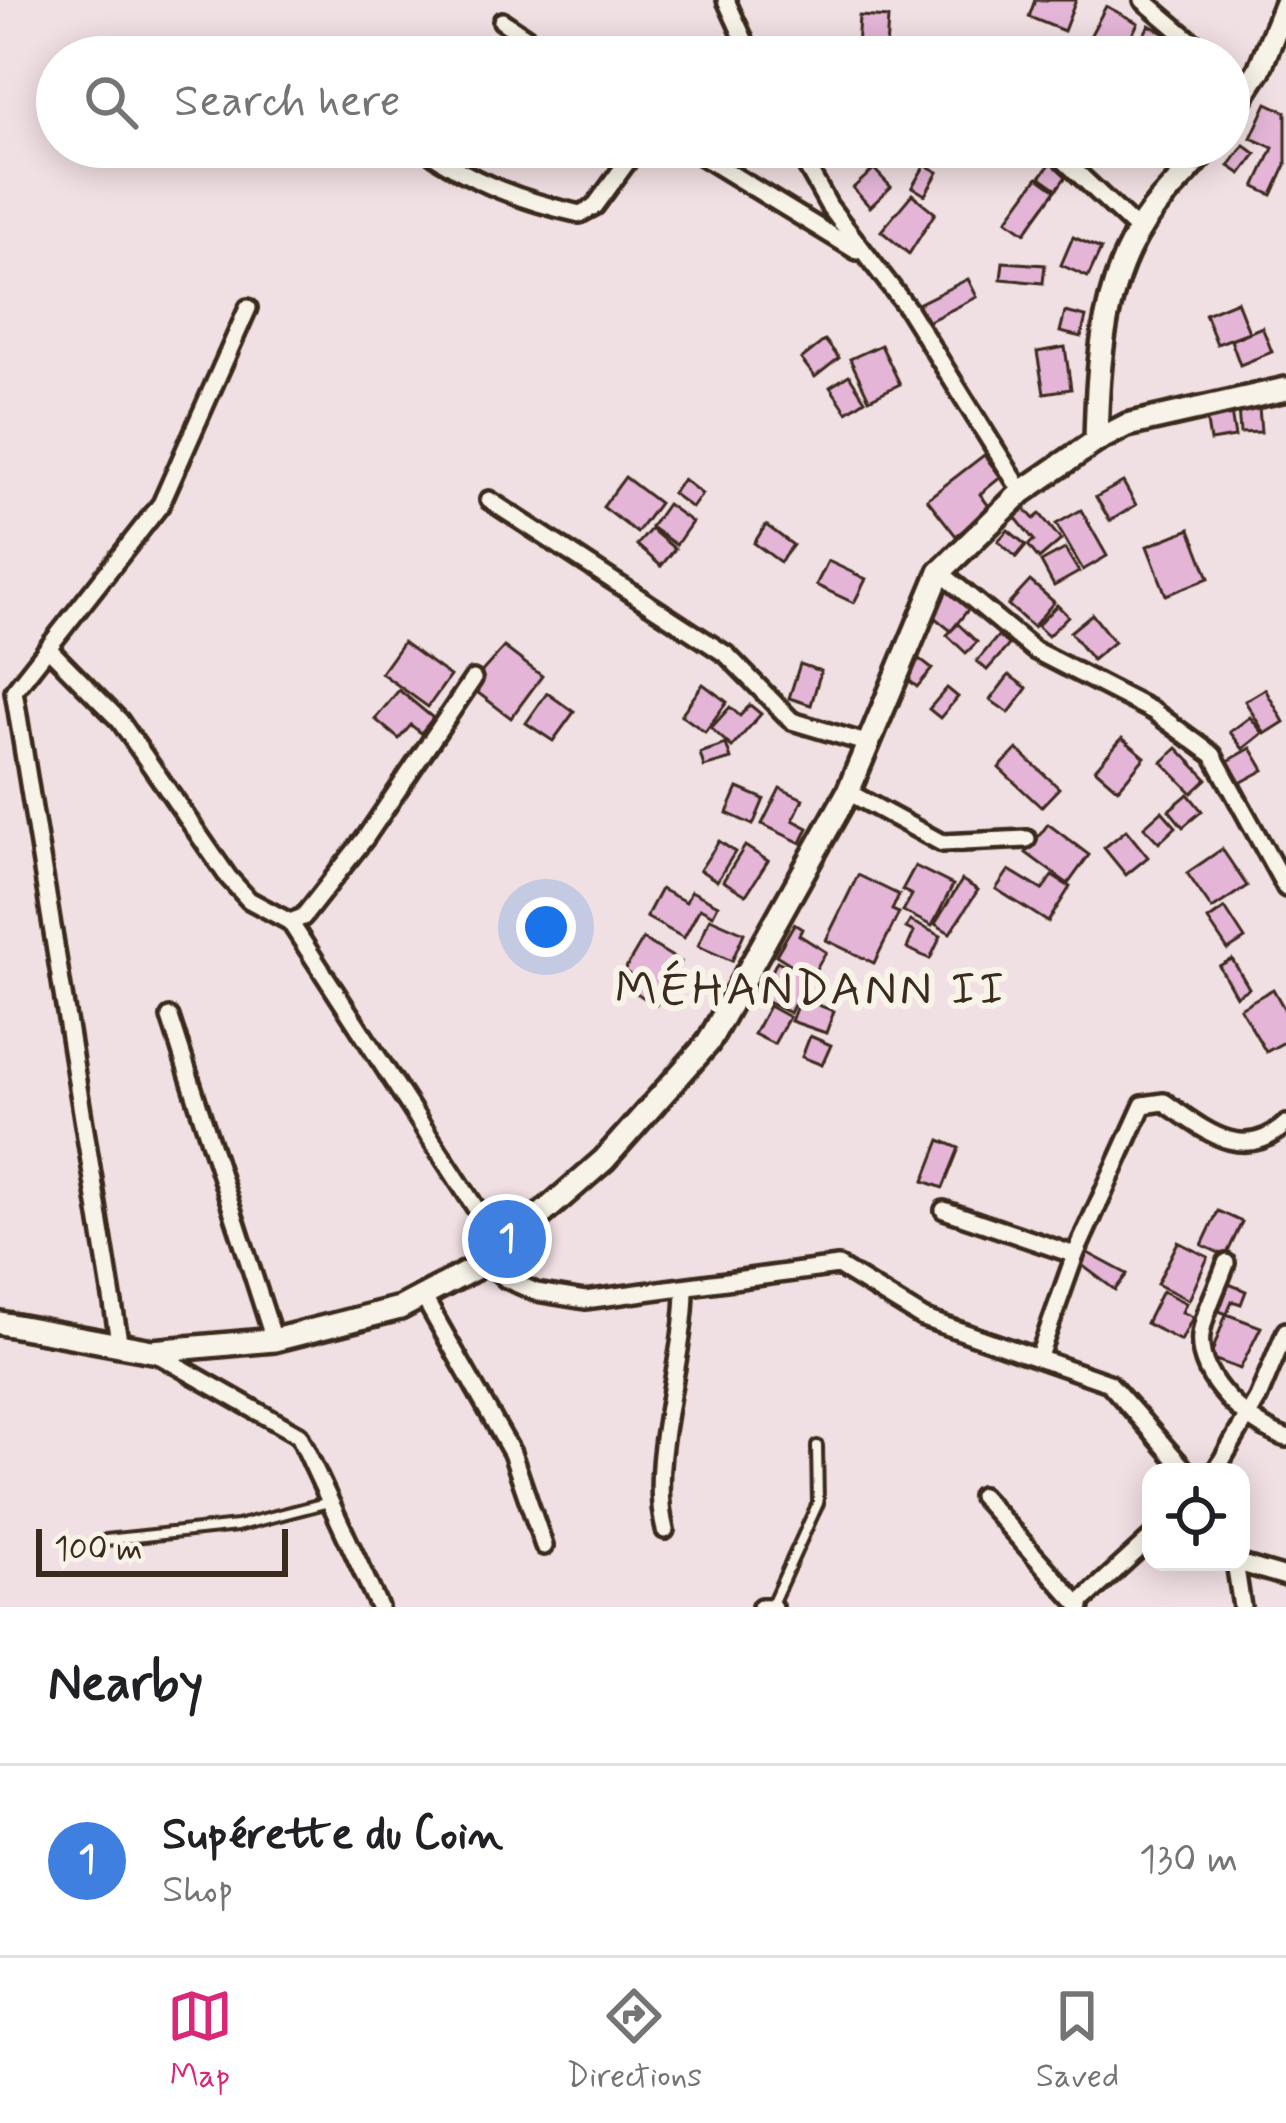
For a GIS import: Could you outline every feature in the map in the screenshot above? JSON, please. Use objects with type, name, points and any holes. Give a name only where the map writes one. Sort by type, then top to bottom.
[{"type":"street","points":[[726,0],[742,36]]},
{"type":"street","points":[[1142,0],[1185,36]]},
{"type":"street","points":[[1250,62],[1286,3]]},
{"type":"street","points":[[502,21],[524,36]]},
{"type":"street","points":[[459,168],[498,190],[580,214],[595,206],[623,168]]},
{"type":"street","points":[[722,168],[860,252]]},
{"type":"street","points":[[809,168],[860,252],[919,326],[1022,492]]},
{"type":"street","points":[[1072,168],[1140,232]]},
{"type":"street","points":[[1096,441],[1099,348],[1120,274],[1140,232],[1191,168]]},
{"type":"street","points":[[120,1347],[14,691],[161,504],[248,308]]},
{"type":"street","points":[[0,1323],[152,1351],[274,1340],[339,1328],[423,1296],[495,1256],[604,1160],[708,1043],[848,792],[940,572],[1022,492],[1096,441],[1127,425],[1286,389]]},
{"type":"street","points":[[489,500],[727,656],[792,721],[869,744]]},
{"type":"street","points":[[940,572],[1034,650],[1154,711],[1214,755],[1286,888]]},
{"type":"street","points":[[48,648],[120,721],[228,878],[263,910],[290,922],[506,1279],[536,1292],[585,1300],[838,1266],[923,1318],[1109,1383],[1179,1463]]},
{"type":"street","points":[[290,922],[303,917],[366,836],[472,680]]},
{"type":"street","points":[[848,792],[942,843],[1027,838]]},
{"type":"street","points":[[170,1017],[274,1340]]},
{"type":"street","points":[[1040,1356],[1075,1255],[1143,1105],[1164,1102],[1215,1137],[1242,1145],[1268,1140],[1286,1124]]},
{"type":"street","points":[[944,1210],[1075,1255]]},
{"type":"street","points":[[1226,1263],[1201,1334],[1202,1352],[1221,1393],[1247,1419],[1286,1438]]},
{"type":"street","points":[[665,1530],[662,1466],[685,1323],[685,1288]]},
{"type":"street","points":[[423,1296],[512,1453],[544,1546]]},
{"type":"street","points":[[1220,1463],[1247,1419],[1286,1331]]},
{"type":"street","points":[[152,1351],[289,1425],[331,1501],[379,1607]]},
{"type":"street","points":[[981,1496],[1080,1606],[1142,1547]]},
{"type":"street","points":[[1242,1607],[1235,1562],[1286,1577]]},
{"type":"lane","points":[[769,1606],[818,1503],[817,1446]]},
{"type":"lane","points":[[106,1540],[237,1526],[331,1501]]},
{"type":"building","points":[[1035,0],[1076,0],[1064,31],[1029,17]]},
{"type":"building","points":[[1106,6],[1138,23],[1132,36],[1090,36]]},
{"type":"building","points":[[859,16],[888,18],[887,36],[858,36]]},
{"type":"building","points":[[1149,25],[1170,36],[1143,36]]},
{"type":"building","points":[[1267,103],[1286,112],[1286,165],[1272,195],[1255,187],[1273,148],[1251,138]]},
{"type":"building","points":[[923,168],[938,172],[925,195],[912,187]]},
{"type":"building","points":[[1047,168],[1067,175],[1057,189],[1040,177]]},
{"type":"building","points":[[874,169],[891,187],[870,207],[853,188]]},
{"type":"building","points":[[1038,177],[1056,190],[1025,233],[1007,220]]},
{"type":"building","points":[[912,194],[935,213],[909,254],[881,231]]},
{"type":"building","points":[[1073,237],[1101,249],[1088,277],[1061,265]]},
{"type":"building","points":[[1003,262],[1045,265],[1043,283],[1001,279]]},
{"type":"building","points":[[968,279],[977,297],[925,323],[916,305]]},
{"type":"building","points":[[1237,301],[1249,332],[1217,344],[1205,314]]},
{"type":"building","points":[[1065,312],[1086,317],[1081,337],[1060,332]]},
{"type":"building","points":[[1262,327],[1272,352],[1240,365],[1231,340]]},
{"type":"building","points":[[825,340],[839,358],[815,377],[801,359]]},
{"type":"building","points":[[881,345],[900,384],[869,399],[850,359]]},
{"type":"building","points":[[1065,347],[1071,389],[1044,393],[1037,352]]},
{"type":"building","points":[[849,375],[865,400],[847,412],[830,387]]},
{"type":"building","points":[[1259,407],[1261,432],[1240,433],[1238,408]]},
{"type":"building","points":[[1231,412],[1235,437],[1210,441],[1206,416]]},
{"type":"building","points":[[984,455],[1001,477],[980,494],[991,509],[956,536],[927,499]]},
{"type":"building","points":[[625,477],[659,503],[637,533],[603,507]]},
{"type":"building","points":[[683,479],[702,494],[692,508],[672,493]]},
{"type":"building","points":[[1123,482],[1136,505],[1110,521],[1096,497]]},
{"type":"building","points":[[667,504],[692,522],[676,545],[651,527]]},
{"type":"building","points":[[1025,509],[1034,519],[1040,514],[1061,540],[1039,559],[1028,545],[1034,540],[1015,517]]},
{"type":"building","points":[[1081,510],[1107,556],[1083,570],[1056,524]]},
{"type":"building","points":[[766,525],[793,545],[780,562],[754,543]]},
{"type":"building","points":[[651,529],[675,549],[661,566],[637,545]]},
{"type":"building","points":[[1190,529],[1209,578],[1166,595],[1147,546]]},
{"type":"building","points":[[1008,530],[1026,545],[1016,557],[998,541]]},
{"type":"building","points":[[1065,549],[1079,572],[1054,586],[1041,562]]},
{"type":"building","points":[[828,561],[866,579],[854,603],[816,585]]},
{"type":"building","points":[[1030,581],[1054,602],[1033,627],[1008,605]]},
{"type":"building","points":[[950,587],[972,605],[951,631],[929,613]]},
{"type":"building","points":[[1057,605],[1068,616],[1048,636],[1037,626]]},
{"type":"building","points":[[1092,614],[1114,642],[1092,660],[1070,632]]},
{"type":"building","points":[[958,624],[977,642],[966,653],[947,635]]},
{"type":"building","points":[[998,636],[1009,645],[987,670],[977,661]]},
{"type":"building","points":[[403,642],[450,676],[428,707],[381,673]]},
{"type":"building","points":[[504,647],[542,676],[511,718],[469,686]]},
{"type":"building","points":[[919,659],[932,669],[917,687],[905,677]]},
{"type":"building","points":[[800,664],[821,671],[811,705],[789,698]]},
{"type":"building","points":[[1009,675],[1027,688],[1009,713],[990,700]]},
{"type":"building","points":[[703,684],[727,702],[705,732],[681,715]]},
{"type":"building","points":[[947,688],[958,697],[940,718],[929,709]]},
{"type":"building","points":[[1265,689],[1284,722],[1265,734],[1245,701]]},
{"type":"building","points":[[399,690],[433,718],[421,733],[411,725],[399,739],[375,719]]},
{"type":"building","points":[[547,693],[574,712],[553,741],[526,723]]},
{"type":"building","points":[[750,705],[761,714],[732,747],[711,728],[730,707],[740,716]]},
{"type":"building","points":[[1250,717],[1263,733],[1243,749],[1230,732]]},
{"type":"building","points":[[1122,738],[1145,757],[1118,789],[1095,769]]},
{"type":"building","points":[[726,744],[731,759],[704,767],[700,753]]},
{"type":"building","points":[[1177,748],[1207,779],[1192,793],[1162,762]]},
{"type":"building","points":[[1251,748],[1264,770],[1240,783],[1228,761]]},
{"type":"building","points":[[1017,749],[1059,788],[1041,807],[999,768]]},
{"type":"building","points":[[738,788],[764,799],[753,825],[727,813]]},
{"type":"building","points":[[780,788],[803,799],[793,820],[808,828],[801,843],[762,824]]},
{"type":"building","points":[[1188,794],[1202,811],[1183,827],[1169,810]]},
{"type":"building","points":[[1162,811],[1176,827],[1159,843],[1144,827]]},
{"type":"building","points":[[1048,824],[1089,855],[1068,884],[1026,853]]},
{"type":"building","points":[[1126,830],[1148,857],[1126,875],[1104,848]]},
{"type":"building","points":[[719,841],[735,852],[717,881],[700,870]]},
{"type":"building","points":[[745,846],[768,861],[746,895],[723,881]]},
{"type":"building","points":[[1222,849],[1247,886],[1212,909],[1187,873]]},
{"type":"building","points":[[915,866],[953,885],[932,926],[903,911],[912,895],[902,890]]},
{"type":"building","points":[[1009,870],[1042,890],[1052,876],[1070,887],[1048,922],[996,889]]},
{"type":"building","points":[[858,875],[899,895],[892,910],[899,913],[874,963],[826,940]]},
{"type":"building","points":[[962,880],[978,890],[950,933],[935,924]]},
{"type":"building","points":[[661,889],[686,902],[691,891],[718,905],[713,915],[700,908],[684,938],[646,917]]},
{"type":"building","points":[[1225,908],[1245,939],[1228,950],[1208,920]]},
{"type":"building","points":[[710,918],[744,933],[732,961],[698,946]]},
{"type":"building","points":[[910,921],[941,936],[930,959],[907,948],[914,932],[906,928]]},
{"type":"building","points":[[794,924],[802,929],[799,935],[826,952],[811,977],[776,955]]},
{"type":"building","points":[[643,939],[681,962],[656,1005],[628,988],[634,977],[624,971]]},
{"type":"building","points":[[1232,959],[1249,988],[1236,996],[1219,966]]},
{"type":"building","points":[[777,961],[808,977],[790,1013],[759,998]]},
{"type":"building","points":[[1273,989],[1286,1012],[1286,1041],[1266,1052],[1240,1008]]},
{"type":"building","points":[[800,998],[834,1011],[826,1033],[791,1021]]},
{"type":"building","points":[[769,1006],[789,1017],[774,1044],[754,1034]]},
{"type":"building","points":[[810,1036],[831,1045],[822,1065],[802,1057]]},
{"type":"building","points":[[940,1140],[959,1148],[943,1188],[924,1181]]},
{"type":"building","points":[[1218,1211],[1242,1222],[1226,1256],[1202,1245]]},
{"type":"building","points":[[1178,1242],[1208,1257],[1189,1300],[1157,1284]]},
{"type":"building","points":[[1086,1252],[1127,1274],[1115,1290],[1079,1263]]},
{"type":"building","points":[[1229,1284],[1246,1291],[1241,1304],[1232,1301],[1227,1314],[1219,1311]]},
{"type":"building","points":[[1162,1291],[1186,1303],[1182,1312],[1193,1317],[1181,1341],[1146,1323]]},
{"type":"building","points":[[1226,1314],[1261,1327],[1240,1369],[1210,1358]]},
{"type":"place","name":"Supérette du Coin","points":[[507,1239]]},
{"type":"district","name":"MÉHANDANN II","points":[[811,990]]}]
